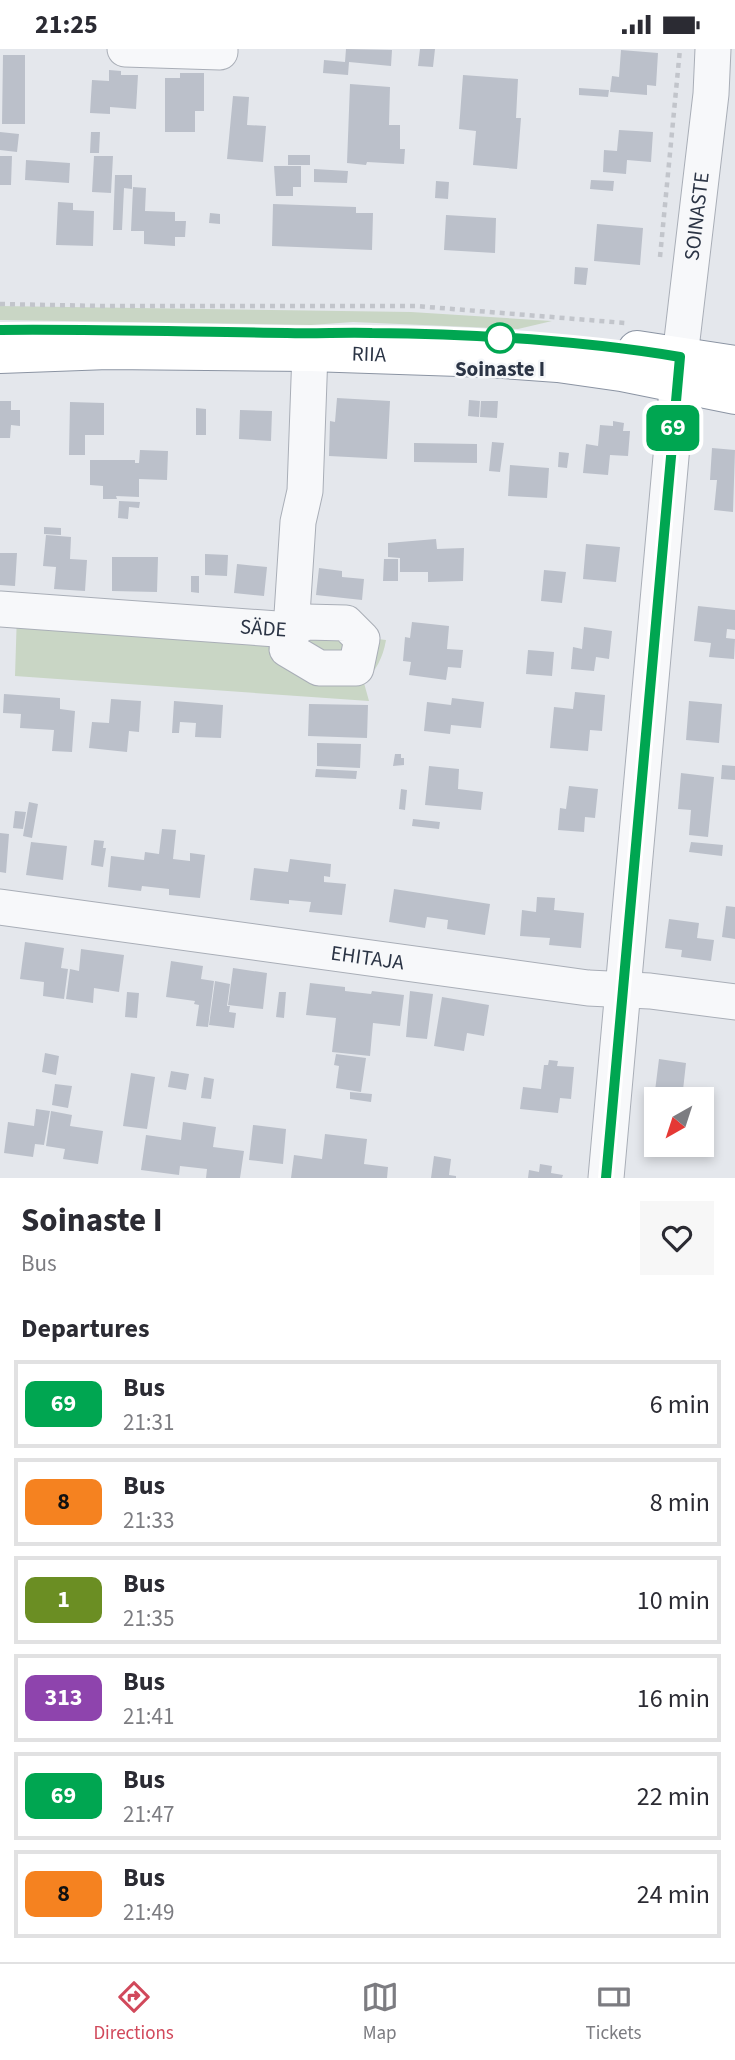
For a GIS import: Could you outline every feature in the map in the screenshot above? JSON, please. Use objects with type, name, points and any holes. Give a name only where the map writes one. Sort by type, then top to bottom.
[{"type":"highway","name":"RIIA","points":[[0,330],[419,334],[531,339],[635,350],[735,395]]},
{"type":"highway","name":"RIIA","points":[[0,354],[108,350],[310,352],[558,363],[621,372],[679,371],[735,365]]},
{"type":"street","points":[[125,49],[220,53],[220,49]]},
{"type":"street","name":"SOINASTE","points":[[606,1178],[679,371],[723,95],[713,49]]},
{"type":"street","name":"SÄDE","points":[[0,609],[291,630],[298,522],[305,491],[310,352]]},
{"type":"street","name":"EHITAJA","points":[[0,907],[589,988],[735,1002]]},
{"type":"path","points":[[658,270],[680,49]]},
{"type":"path","points":[[0,304],[416,306],[625,323]]},
{"type":"green space","points":[[0,306],[411,312],[552,321],[518,329],[353,322],[311,325],[0,320]]},
{"type":"green space","points":[[17,613],[295,629],[386,640],[378,663],[364,683],[369,701],[15,676]]},
{"type":"building","points":[[346,49],[392,50],[391,66],[349,62],[348,75],[323,73],[324,60],[345,62]]},
{"type":"building","points":[[420,49],[435,49],[433,67],[418,66]]},
{"type":"building","points":[[621,50],[658,53],[656,86],[647,85],[647,95],[610,92],[612,76],[619,77]]},
{"type":"building","points":[[3,55],[25,55],[25,124],[2,124]]},
{"type":"building","points":[[109,70],[121,71],[121,75],[138,75],[136,109],[110,107],[110,114],[90,113],[92,80],[109,81]]},
{"type":"building","points":[[180,73],[204,73],[204,111],[195,111],[195,132],[165,132],[165,78],[180,78]]},
{"type":"building","points":[[463,75],[518,79],[516,118],[521,118],[517,169],[473,165],[476,131],[459,129]]},
{"type":"building","points":[[350,84],[390,87],[389,125],[400,125],[400,149],[405,149],[404,164],[347,163]]},
{"type":"building","points":[[579,88],[609,90],[608,97],[579,95]]},
{"type":"building","points":[[233,96],[249,97],[247,125],[266,126],[263,162],[227,159]]},
{"type":"building","points":[[619,130],[653,132],[651,162],[627,160],[626,174],[603,172],[604,150],[617,151]]},
{"type":"building","points":[[0,132],[19,134],[17,152],[0,150]]},
{"type":"building","points":[[91,132],[100,132],[99,153],[90,153]]},
{"type":"building","points":[[288,155],[310,155],[310,165],[288,165]]},
{"type":"building","points":[[0,156],[12,156],[11,185],[0,185]]},
{"type":"building","points":[[94,156],[113,156],[111,193],[92,192]]},
{"type":"building","points":[[26,160],[70,163],[69,183],[25,180]]},
{"type":"building","points":[[274,166],[301,166],[301,187],[293,187],[293,196],[276,196]]},
{"type":"building","points":[[314,169],[348,171],[347,183],[314,182]]},
{"type":"building","points":[[115,175],[132,175],[132,189],[124,188],[122,230],[113,230]]},
{"type":"building","points":[[591,180],[614,181],[613,191],[590,189]]},
{"type":"building","points":[[436,181],[449,182],[448,199],[435,198]]},
{"type":"building","points":[[133,187],[146,188],[145,211],[175,212],[175,221],[186,221],[185,237],[175,237],[175,246],[144,244],[144,231],[131,231]]},
{"type":"building","points":[[58,202],[73,203],[73,210],[94,211],[93,246],[56,245]]},
{"type":"building","points":[[273,204],[356,207],[356,213],[373,213],[372,250],[272,246]]},
{"type":"building","points":[[210,213],[220,214],[220,224],[209,223]]},
{"type":"building","points":[[446,215],[496,218],[495,253],[444,250]]},
{"type":"building","points":[[597,224],[643,228],[640,265],[594,261]]},
{"type":"building","points":[[575,267],[588,268],[586,285],[574,284]]},
{"type":"building","points":[[337,398],[390,401],[387,459],[329,456],[330,421],[335,422]]},
{"type":"building","points":[[469,400],[480,401],[479,417],[468,416]]},
{"type":"building","points":[[0,401],[11,401],[11,410],[20,410],[20,426],[11,425],[10,438],[0,438]]},
{"type":"building","points":[[481,401],[498,401],[497,418],[480,417]]},
{"type":"building","points":[[70,402],[104,403],[104,435],[85,435],[85,455],[69,455]]},
{"type":"building","points":[[196,408],[206,409],[206,435],[196,435]]},
{"type":"building","points":[[240,410],[272,411],[271,441],[239,439]]},
{"type":"building","points":[[613,421],[624,423],[623,431],[630,431],[628,456],[610,455],[608,475],[583,473],[586,444],[598,446],[600,425],[613,426]]},
{"type":"building","points":[[492,442],[504,443],[500,472],[489,471]]},
{"type":"building","points":[[414,443],[477,444],[477,463],[414,462]]},
{"type":"building","points":[[712,448],[735,450],[733,512],[714,510],[717,480],[710,480]]},
{"type":"building","points":[[140,450],[168,451],[167,480],[139,479],[139,497],[116,496],[117,499],[103,499],[103,486],[90,485],[90,460],[135,460],[135,463],[139,463]]},
{"type":"building","points":[[559,452],[569,453],[567,468],[558,467]]},
{"type":"building","points":[[510,465],[549,468],[547,498],[508,496]]},
{"type":"building","points":[[119,501],[140,502],[139,508],[129,507],[128,519],[118,518]]},
{"type":"building","points":[[44,527],[61,528],[61,535],[44,534]]},
{"type":"building","points":[[46,535],[71,537],[70,559],[87,560],[85,591],[54,589],[56,567],[43,566]]},
{"type":"building","points":[[436,539],[437,549],[464,548],[463,581],[428,582],[428,572],[400,572],[400,558],[388,557],[388,543]]},
{"type":"building","points":[[586,544],[620,547],[616,582],[583,579]]},
{"type":"building","points":[[0,553],[17,553],[15,586],[0,585]]},
{"type":"building","points":[[205,554],[228,555],[227,576],[205,575]]},
{"type":"building","points":[[112,557],[158,557],[157,592],[112,591]]},
{"type":"building","points":[[384,559],[398,559],[398,581],[383,581]]},
{"type":"building","points":[[237,564],[267,567],[264,596],[234,593]]},
{"type":"building","points":[[319,568],[342,571],[342,577],[364,579],[362,600],[316,595]]},
{"type":"building","points":[[544,570],[566,572],[562,603],[541,601]]},
{"type":"building","points":[[191,576],[199,576],[199,593],[191,592]]},
{"type":"building","points":[[698,606],[735,610],[735,630],[727,629],[726,638],[735,639],[734,659],[709,657],[711,643],[694,641]]},
{"type":"building","points":[[412,622],[449,626],[447,649],[463,650],[461,668],[448,667],[446,680],[409,675],[411,662],[403,661],[405,637],[410,638]]},
{"type":"building","points":[[584,627],[612,631],[609,659],[596,657],[594,671],[571,669],[573,647],[582,649]]},
{"type":"building","points":[[528,650],[554,652],[552,676],[526,674]]},
{"type":"building","points":[[575,692],[605,695],[602,731],[590,730],[588,751],[550,748],[554,707],[573,709]]},
{"type":"building","points":[[4,694],[60,698],[60,709],[75,711],[72,752],[52,751],[54,730],[20,728],[21,714],[3,713]]},
{"type":"building","points":[[452,698],[484,702],[481,728],[451,725],[450,734],[424,731],[427,702],[451,705]]},
{"type":"building","points":[[111,699],[141,701],[139,732],[129,731],[127,752],[89,748],[92,722],[109,723]]},
{"type":"building","points":[[174,701],[223,705],[221,738],[195,737],[196,723],[180,722],[179,733],[172,733]]},
{"type":"building","points":[[689,701],[722,704],[719,743],[686,740]]},
{"type":"building","points":[[309,704],[368,705],[367,738],[308,736]]},
{"type":"building","points":[[317,743],[361,744],[360,768],[317,766]]},
{"type":"building","points":[[395,754],[401,754],[404,765],[393,766]]},
{"type":"building","points":[[722,765],[735,766],[735,780],[721,779]]},
{"type":"building","points":[[429,766],[459,769],[458,789],[483,792],[481,810],[425,805]]},
{"type":"building","points":[[316,769],[357,771],[356,779],[315,777]]},
{"type":"building","points":[[681,773],[714,777],[708,837],[689,835],[691,810],[678,809]]},
{"type":"building","points":[[569,786],[598,789],[595,818],[585,817],[584,832],[558,830],[560,808],[566,809]]},
{"type":"building","points":[[401,789],[407,790],[405,810],[399,809]]},
{"type":"building","points":[[29,802],[38,804],[32,838],[23,836]]},
{"type":"building","points":[[15,811],[26,812],[23,829],[13,828]]},
{"type":"building","points":[[413,819],[440,822],[439,829],[412,826]]},
{"type":"building","points":[[162,829],[176,830],[173,859],[190,861],[190,853],[205,855],[200,898],[169,895],[169,889],[142,886],[141,891],[108,887],[111,856],[144,860],[145,852],[159,854]]},
{"type":"building","points":[[0,833],[9,834],[6,873],[0,872]]},
{"type":"building","points":[[94,840],[104,841],[103,848],[106,848],[103,867],[91,865]]},
{"type":"building","points":[[31,842],[67,846],[63,880],[26,875]]},
{"type":"building","points":[[691,842],[723,845],[722,856],[689,852]]},
{"type":"building","points":[[290,859],[331,864],[330,877],[324,876],[324,882],[346,884],[342,915],[309,912],[311,902],[289,900],[289,904],[250,900],[254,868],[288,872]]},
{"type":"building","points":[[394,889],[490,904],[485,935],[447,929],[448,920],[427,917],[425,928],[389,922]]},
{"type":"building","points":[[537,897],[555,898],[554,910],[584,913],[581,948],[549,945],[550,938],[520,936],[522,910],[536,912]]},
{"type":"building","points":[[726,906],[735,907],[735,939],[722,937]]},
{"type":"building","points":[[669,919],[699,923],[697,938],[714,940],[711,961],[681,957],[682,950],[665,948]]},
{"type":"building","points":[[25,942],[64,948],[61,968],[68,969],[64,999],[43,996],[44,982],[20,979]]},
{"type":"building","points":[[81,949],[124,955],[119,992],[94,988],[93,1003],[66,999],[70,969],[79,971]]},
{"type":"building","points":[[171,961],[203,966],[201,979],[214,981],[208,1027],[196,1026],[199,1005],[194,1004],[195,1001],[166,997]]},
{"type":"building","points":[[233,968],[267,973],[263,1009],[228,1005]]},
{"type":"building","points":[[215,981],[230,984],[227,1006],[230,1006],[229,1012],[236,1013],[234,1028],[209,1025]]},
{"type":"building","points":[[310,983],[345,987],[345,991],[404,995],[400,1026],[373,1023],[370,1056],[332,1052],[336,1018],[306,1015]]},
{"type":"building","points":[[410,991],[433,994],[427,1039],[406,1037]]},
{"type":"building","points":[[127,992],[139,993],[137,1018],[125,1017]]},
{"type":"building","points":[[279,992],[286,992],[284,1018],[276,1017]]},
{"type":"building","points":[[442,997],[489,1005],[484,1036],[467,1033],[464,1051],[434,1046]]},
{"type":"building","points":[[45,1053],[59,1056],[56,1075],[42,1072]]},
{"type":"building","points":[[336,1054],[366,1058],[361,1092],[336,1088],[339,1066],[334,1065]]},
{"type":"building","points":[[659,1059],[686,1063],[683,1087],[656,1087]]},
{"type":"building","points":[[549,1060],[558,1061],[557,1066],[574,1067],[571,1099],[560,1098],[558,1113],[520,1109],[523,1087],[541,1089],[544,1065],[548,1065]]},
{"type":"building","points":[[171,1071],[189,1074],[186,1090],[168,1087]]},
{"type":"building","points":[[131,1073],[155,1077],[147,1129],[123,1126]]},
{"type":"building","points":[[204,1077],[214,1079],[211,1099],[201,1098]]},
{"type":"building","points":[[55,1084],[72,1086],[68,1108],[52,1105]]},
{"type":"building","points":[[350,1092],[372,1094],[371,1102],[350,1099]]},
{"type":"building","points":[[36,1109],[50,1111],[44,1145],[35,1144],[33,1157],[4,1153],[8,1122],[34,1126]]},
{"type":"building","points":[[51,1111],[72,1115],[70,1126],[103,1131],[98,1164],[63,1159],[65,1149],[46,1146]]},
{"type":"building","points":[[183,1122],[216,1127],[213,1147],[244,1151],[240,1178],[206,1178],[207,1169],[180,1166],[179,1175],[141,1170],[146,1135],[181,1140]]},
{"type":"building","points":[[253,1125],[286,1129],[283,1164],[249,1160]]},
{"type":"building","points":[[325,1134],[367,1139],[364,1164],[388,1167],[387,1178],[291,1178],[294,1155],[322,1159]]},
{"type":"building","points":[[434,1156],[451,1159],[449,1175],[456,1178],[431,1178]]},
{"type":"building","points":[[540,1164],[552,1166],[551,1173],[563,1175],[562,1178],[528,1178],[529,1170],[539,1172]]},
{"type":"bus line","name":"69","points":[[0,330],[419,334],[531,339],[680,357],[606,1178]]},
{"type":"place","name":"Soinaste I","points":[[500,338]]}]
